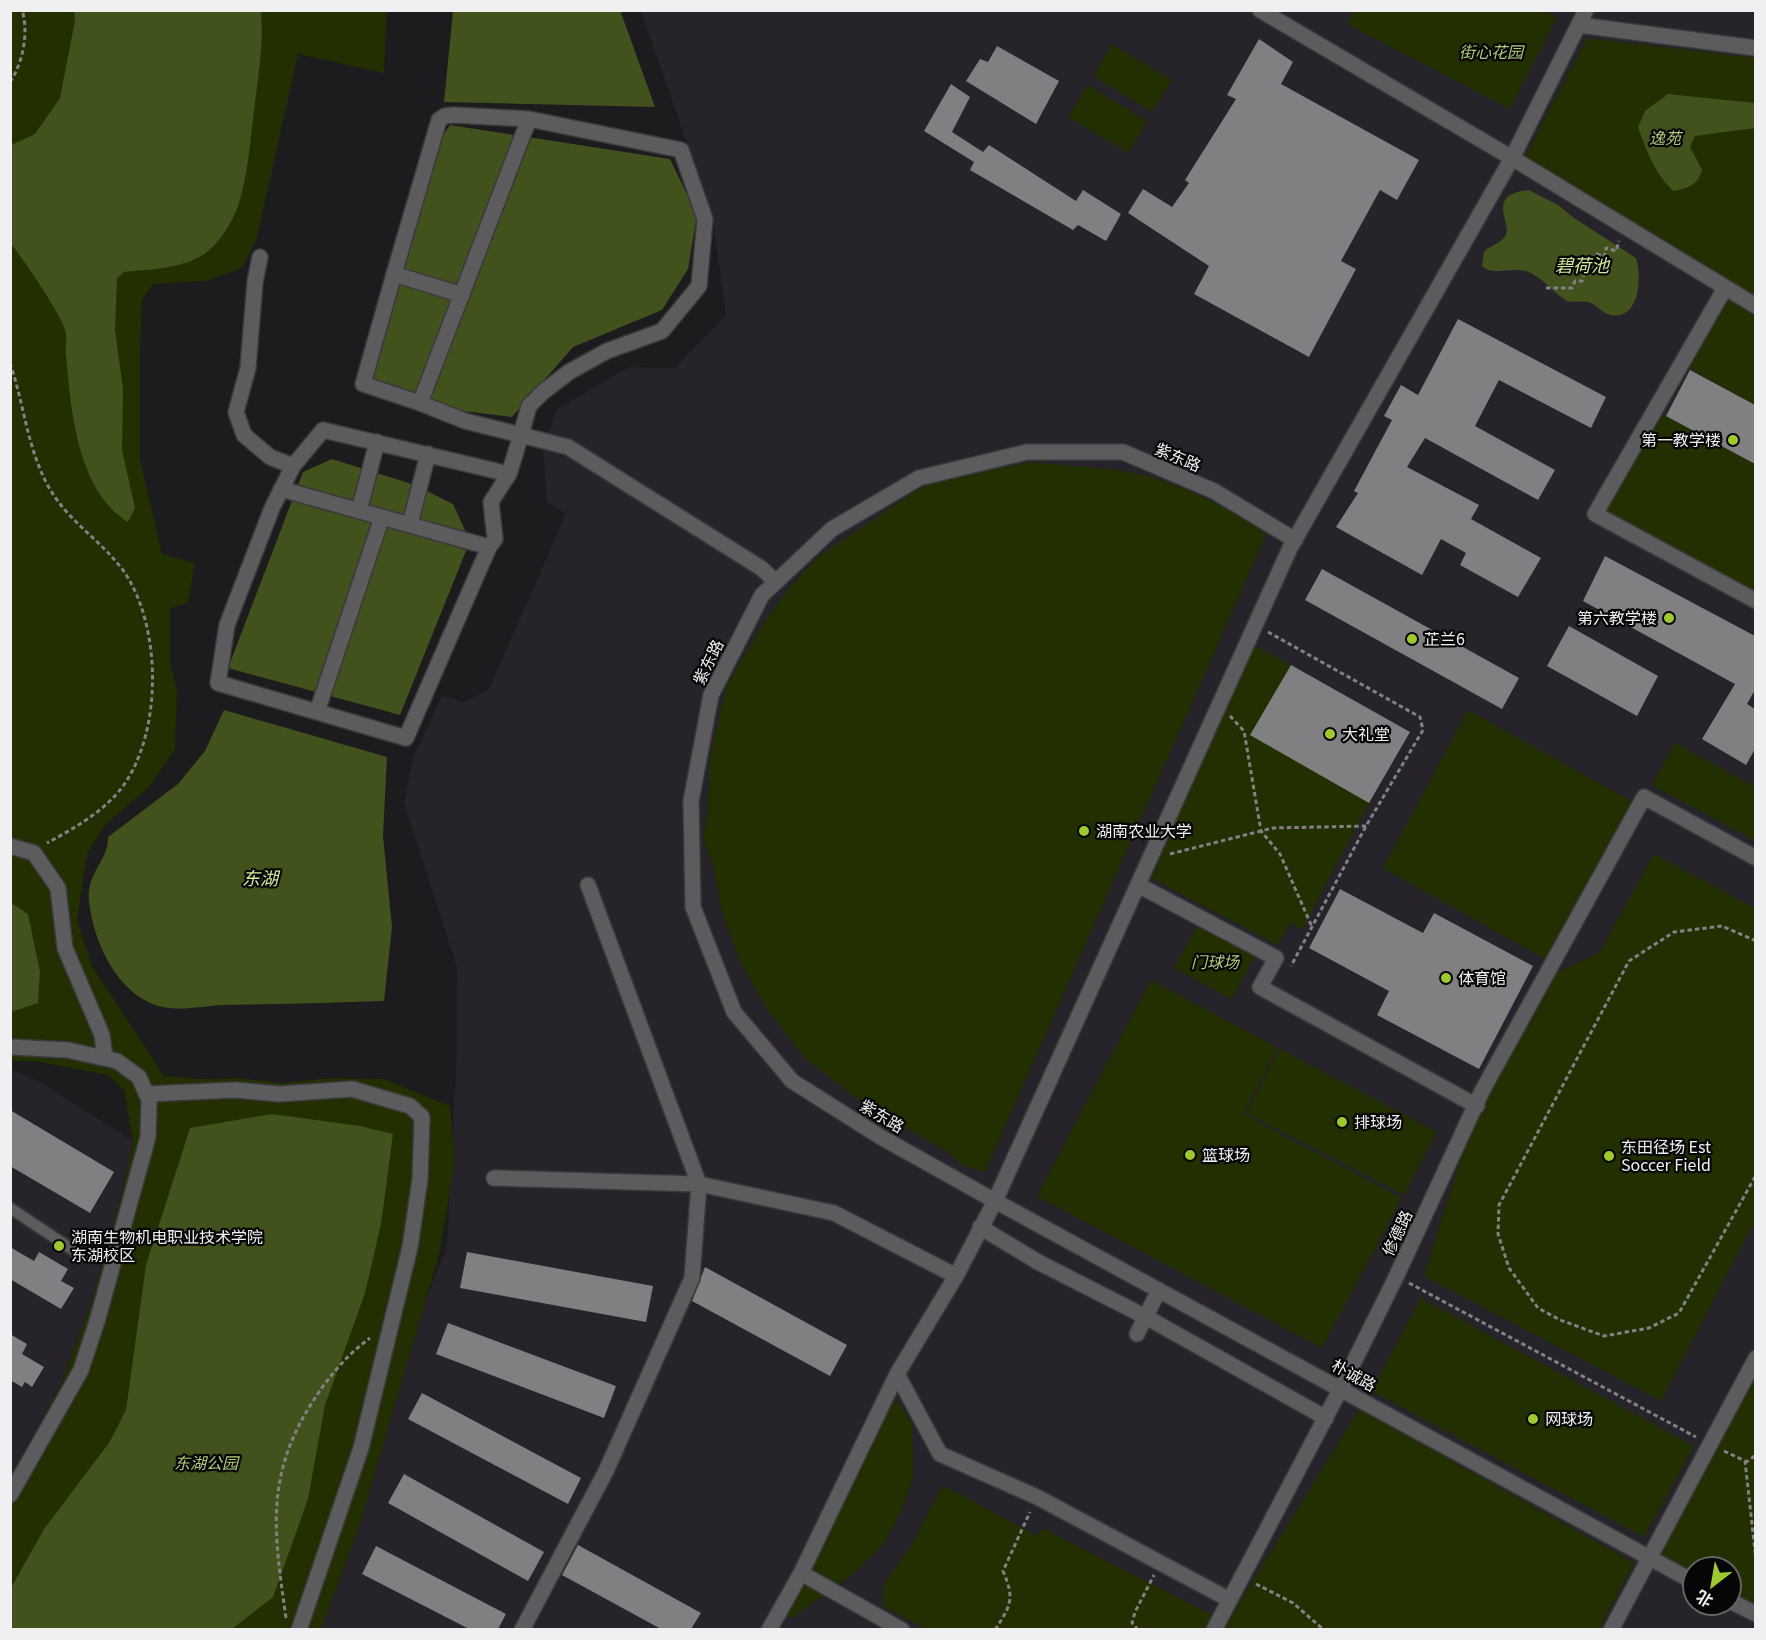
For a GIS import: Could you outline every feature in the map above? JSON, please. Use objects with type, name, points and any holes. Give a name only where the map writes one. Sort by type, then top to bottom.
[{"type":"street","points":[[1260,10],[1512,158],[1755,306]]},
{"type":"street","points":[[769,1629],[801,1573],[897,1374],[956,1276],[995,1201],[1295,540],[1512,158],[1586,10]]},
{"type":"street","points":[[1579,25],[1755,48]]},
{"type":"street","points":[[509,474],[323,430],[293,466],[285,491],[227,625],[218,682],[319,706],[406,738],[484,545],[495,539],[491,502],[509,474],[521,435],[529,406],[569,372],[607,351],[662,331],[699,286],[705,219],[681,150],[528,124],[454,115],[445,116],[439,120],[363,384],[420,402],[465,421],[521,435],[568,447],[761,568],[776,582]]},
{"type":"street","points":[[420,402],[528,124]]},
{"type":"street","points":[[260,257],[255,282],[248,368],[236,412],[243,435],[270,457],[293,466]]},
{"type":"street","points":[[394,275],[462,295]]},
{"type":"street","points":[[1725,288],[1595,514],[1755,601]]},
{"type":"street","points":[[359,511],[377,442]]},
{"type":"street","name":"紫东路","points":[[995,1201],[879,1136],[792,1081],[734,1012],[693,907],[691,801],[711,695],[762,595],[832,529],[919,478],[1027,452],[1123,452],[1214,491],[1295,540]]},
{"type":"street","points":[[410,524],[428,454]]},
{"type":"street","points":[[285,491],[484,545]]},
{"type":"street","points":[[319,706],[382,517]]},
{"type":"street","name":"修德路","points":[[1214,1629],[1244,1577],[1341,1388],[1396,1277],[1482,1091],[1644,797],[1755,858]]},
{"type":"street","points":[[10,846],[34,854],[58,888],[65,948],[102,1035],[105,1058]]},
{"type":"street","points":[[522,1629],[606,1471],[692,1278],[699,1184],[588,885]]},
{"type":"street","points":[[1138,885],[1276,958],[1260,987],[1477,1106]]},
{"type":"street","points":[[10,1047],[68,1050],[117,1061],[139,1077],[149,1100],[148,1137],[81,1370],[10,1495]]},
{"type":"street","points":[[146,1094],[236,1090],[279,1094],[352,1089],[410,1106],[422,1117],[420,1179],[407,1258],[361,1448],[299,1629]]},
{"type":"street","points":[[494,1178],[699,1184],[834,1213],[956,1276]]},
{"type":"street","name":"朴诚路","points":[[995,1201],[1682,1576]]},
{"type":"street","points":[[980,1227],[1038,1262],[1146,1317],[1326,1418]]},
{"type":"street","points":[[1137,1334],[1159,1290]]},
{"type":"street","points":[[1611,1629],[1755,1358]]},
{"type":"street","points":[[897,1374],[940,1454],[1037,1497],[1230,1600]]},
{"type":"street","points":[[801,1573],[902,1629]]},
{"type":"lane","points":[[10,1208],[82,1256]]},
{"type":"path","points":[[10,82],[24,41],[26,23],[22,10]]},
{"type":"path","points":[[1548,289],[1572,288],[1575,281],[1582,281],[1588,262],[1593,263],[1597,254],[1604,256],[1606,248],[1616,251],[1619,242]]},
{"type":"path","points":[[10,363],[32,453],[62,509],[104,549],[125,574],[138,602],[152,665],[153,696],[146,738],[136,766],[122,788],[109,802],[34,854]]},
{"type":"path","points":[[1257,626],[1420,717],[1423,729],[1366,826],[1276,994]]},
{"type":"path","points":[[1220,706],[1244,731],[1261,831],[1280,854],[1312,927]]},
{"type":"path","points":[[1153,852],[1167,854],[1273,828],[1366,826]]},
{"type":"path","points":[[1755,941],[1722,926],[1674,932],[1629,961],[1499,1205],[1498,1233],[1509,1268],[1538,1308],[1560,1320],[1604,1336],[1649,1328],[1679,1313],[1755,1175]]},
{"type":"path","points":[[1396,1277],[1745,1462]]},
{"type":"path","points":[[284,1602],[276,1550],[276,1515],[278,1480],[285,1456],[294,1433],[327,1380],[363,1344]]},
{"type":"path","points":[[1745,1462],[1755,1455]]},
{"type":"path","points":[[1745,1462],[1755,1560]]},
{"type":"path","points":[[994,1629],[1010,1608],[1011,1590],[1003,1570],[1037,1497]]},
{"type":"path","points":[[1138,1629],[1132,1623],[1135,1612],[1160,1563]]},
{"type":"path","points":[[1244,1577],[1293,1604],[1324,1629]]},
{"type":"shaded area","name":"湖南农业大学","points":[[641,11],[1755,11],[1755,1629],[317,1630],[393,1380],[447,1247],[456,1074],[457,967],[404,802],[414,756],[442,696],[463,702],[489,689],[566,514],[547,502],[543,450],[556,410],[629,367],[674,368],[726,315],[712,215]]},
{"type":"shaded area","name":"湖南生物机电职业技术学院 东湖校区","points":[[11,1069],[38,1081],[133,1141],[122,1192],[92,1300],[60,1386],[11,1475]]},
{"type":"green space","name":"街心花园","points":[[1354,10],[1544,10],[1557,17],[1510,109],[1347,24]]},
{"type":"green space","name":"东湖公园","points":[[11,11],[387,11],[384,73],[298,54],[257,238],[242,268],[206,281],[153,284],[142,300],[140,459],[162,554],[195,563],[188,603],[170,608],[170,663],[177,690],[175,750],[148,788],[105,825],[87,854],[77,921],[92,966],[164,1076],[204,1079],[238,1078],[283,1083],[332,1078],[384,1079],[450,1106],[455,1162],[439,1255],[359,1527],[321,1629],[11,1630],[11,1475],[60,1386],[92,1300],[122,1192],[133,1141],[124,1090],[108,1075],[35,1061],[11,1061]]},
{"type":"green space","name":"逸苑","points":[[1587,38],[1755,58],[1755,297],[1525,157]]},
{"type":"green space","points":[[1112,44],[1172,80],[1152,112],[1093,76]]},
{"type":"green space","points":[[1088,85],[1147,121],[1128,153],[1068,117]]},
{"type":"green space","points":[[1725,288],[1755,306],[1755,405],[1682,364]]},
{"type":"green space","points":[[1655,410],[1755,464],[1755,601],[1595,514]]},
{"type":"green space","points":[[1029,462],[1145,475],[1201,496],[1239,516],[1266,535],[985,1172],[964,1166],[946,1151],[860,1101],[806,1059],[766,1008],[740,961],[723,916],[713,865],[703,838],[708,809],[710,758],[727,685],[764,623],[789,588],[819,556],[925,485]]},
{"type":"green space","points":[[1249,643],[1291,665],[1251,735],[1369,803],[1302,930],[1290,923],[1277,945],[1148,876]]},
{"type":"green space","points":[[1468,710],[1633,802],[1545,959],[1383,868]]},
{"type":"green space","points":[[1675,743],[1755,787],[1755,841],[1652,785]]},
{"type":"green space","name":"东田径场 Est Soccer Field","points":[[1654,854],[1755,908],[1755,1221],[1661,1401],[1424,1276],[1482,1091],[1543,979],[1599,953]]},
{"type":"green space","name":"门球场","points":[[1198,925],[1255,956],[1232,999],[1174,968]]},
{"type":"green space","name":"篮球场","points":[[1151,980],[1278,1048],[1243,1114],[1402,1198],[1322,1348],[1037,1196]]},
{"type":"green space","name":"排球场","points":[[1280,1049],[1437,1132],[1404,1195],[1246,1113]]},
{"type":"green space","name":"网球场","points":[[1421,1298],[1694,1446],[1644,1537],[1371,1391]]},
{"type":"green space","points":[[1755,1357],[1755,1614],[1742,1607],[1742,1556],[1682,1556],[1682,1576],[1649,1558]]},
{"type":"green space","points":[[897,1400],[912,1423],[913,1476],[902,1510],[883,1545],[853,1574],[791,1619],[786,1613],[891,1407]]},
{"type":"green space","points":[[1359,1409],[1634,1563],[1599,1630],[925,1629],[883,1606],[883,1585],[910,1547],[943,1485],[1037,1536],[1043,1528],[1227,1623]]},
{"type":"water","points":[[620,10],[655,107],[444,102],[453,11]]},
{"type":"water","points":[[74,11],[261,11],[260,61],[248,159],[238,206],[229,225],[222,237],[199,257],[179,265],[124,272],[117,278],[115,330],[123,389],[122,450],[135,508],[128,522],[111,508],[87,470],[74,424],[64,325],[42,288],[11,244],[11,145],[35,134],[60,98],[75,21]]},
{"type":"water","points":[[1668,94],[1755,103],[1755,128],[1695,136],[1690,147],[1702,170],[1700,175],[1691,185],[1673,191],[1656,169],[1638,127],[1645,111]]},
{"type":"water","points":[[450,125],[670,159],[697,215],[688,269],[662,310],[573,347],[512,417],[463,411],[368,381],[441,138]]},
{"type":"water","name":"碧荷池","points":[[1529,190],[1558,205],[1636,258],[1638,286],[1633,305],[1628,311],[1620,315],[1610,315],[1591,303],[1567,301],[1526,271],[1496,271],[1482,266],[1484,252],[1506,235],[1504,203],[1508,197]]},
{"type":"water","points":[[332,459],[415,485],[453,504],[470,541],[400,715],[228,668],[303,472]]},
{"type":"water","name":"东湖","points":[[224,710],[387,757],[383,836],[392,927],[384,1001],[170,1008],[147,1002],[121,980],[111,966],[96,934],[89,901],[91,882],[105,853],[108,837],[178,784],[205,751]]},
{"type":"water","points":[[11,903],[28,914],[40,972],[38,1003],[11,1012]]},
{"type":"water","points":[[272,1114],[360,1126],[393,1134],[381,1224],[365,1293],[325,1405],[308,1499],[273,1597],[232,1629],[11,1629],[11,1588],[44,1529],[109,1443],[126,1410],[146,1265],[190,1128]]},
{"type":"building","points":[[1259,39],[1293,62],[1281,84],[1419,160],[1397,200],[1380,190],[1341,261],[1356,269],[1309,357],[1194,294],[1209,266],[1128,213],[1143,189],[1172,207],[1189,183],[1185,180],[1236,99],[1227,95]]},
{"type":"building","points":[[997,46],[1059,81],[1036,124],[966,81],[980,59],[988,62]]},
{"type":"building","points":[[951,84],[970,97],[952,132],[983,152],[989,145],[1076,201],[1083,190],[1121,214],[1106,241],[1078,225],[1073,230],[970,170],[974,162],[924,131]]},
{"type":"building","points":[[1458,319],[1606,397],[1591,428],[1499,380],[1475,426],[1555,470],[1538,500],[1425,438],[1407,467],[1479,505],[1471,519],[1541,558],[1518,597],[1460,565],[1466,553],[1441,539],[1422,575],[1336,527],[1358,493],[1354,491],[1392,420],[1384,416],[1401,385],[1418,395]]},
{"type":"building","name":"第一教学楼","points":[[1690,370],[1755,405],[1755,464],[1666,416]]},
{"type":"building","name":"第六教学楼","points":[[1605,556],[1755,636],[1755,690],[1747,704],[1755,709],[1755,749],[1746,765],[1702,739],[1735,684],[1583,601]]},
{"type":"building","name":"芷兰6","points":[[1322,569],[1519,678],[1502,709],[1305,600]]},
{"type":"building","points":[[1569,626],[1658,676],[1637,716],[1547,666]]},
{"type":"building","name":"大礼堂","points":[[1291,665],[1410,732],[1369,803],[1250,735]]},
{"type":"building","name":"体育馆","points":[[1340,889],[1423,933],[1434,913],[1533,966],[1479,1069],[1377,1015],[1389,991],[1309,948]]},
{"type":"building","points":[[10,1110],[114,1172],[90,1213],[10,1166]]},
{"type":"building","points":[[10,1247],[34,1261],[39,1252],[68,1269],[61,1281],[74,1288],[61,1309],[10,1279]]},
{"type":"building","points":[[467,1252],[653,1286],[646,1322],[460,1288]]},
{"type":"building","points":[[705,1267],[847,1345],[830,1376],[692,1301]]},
{"type":"building","points":[[448,1323],[616,1386],[604,1418],[436,1354]]},
{"type":"building","points":[[10,1334],[27,1344],[22,1354],[44,1367],[32,1387],[25,1382],[22,1387],[10,1380]]},
{"type":"building","points":[[422,1393],[581,1478],[568,1504],[408,1419]]},
{"type":"building","points":[[404,1474],[544,1552],[528,1581],[388,1503]]},
{"type":"building","points":[[578,1545],[701,1613],[691,1629],[661,1629],[562,1575]]},
{"type":"building","points":[[376,1546],[506,1614],[498,1629],[469,1629],[362,1574]]},
{"type":"place","name":"第一教学楼","points":[[1733,440]]},
{"type":"place","name":"第六教学楼","points":[[1669,618]]},
{"type":"place","name":"芷兰6","points":[[1412,639]]},
{"type":"place","name":"大礼堂","points":[[1330,734]]},
{"type":"place","name":"湖南农业大学","points":[[1084,831]]},
{"type":"place","name":"体育馆","points":[[1446,978]]},
{"type":"place","name":"排球场","points":[[1342,1122]]},
{"type":"place","name":"篮球场","points":[[1190,1155]]},
{"type":"place","name":"东田径场 Est Soccer Field","points":[[1609,1156]]},
{"type":"place","name":"湖南生物机电职业技术学院 东湖校区","points":[[59,1246]]},
{"type":"place","name":"网球场","points":[[1533,1419]]}]
